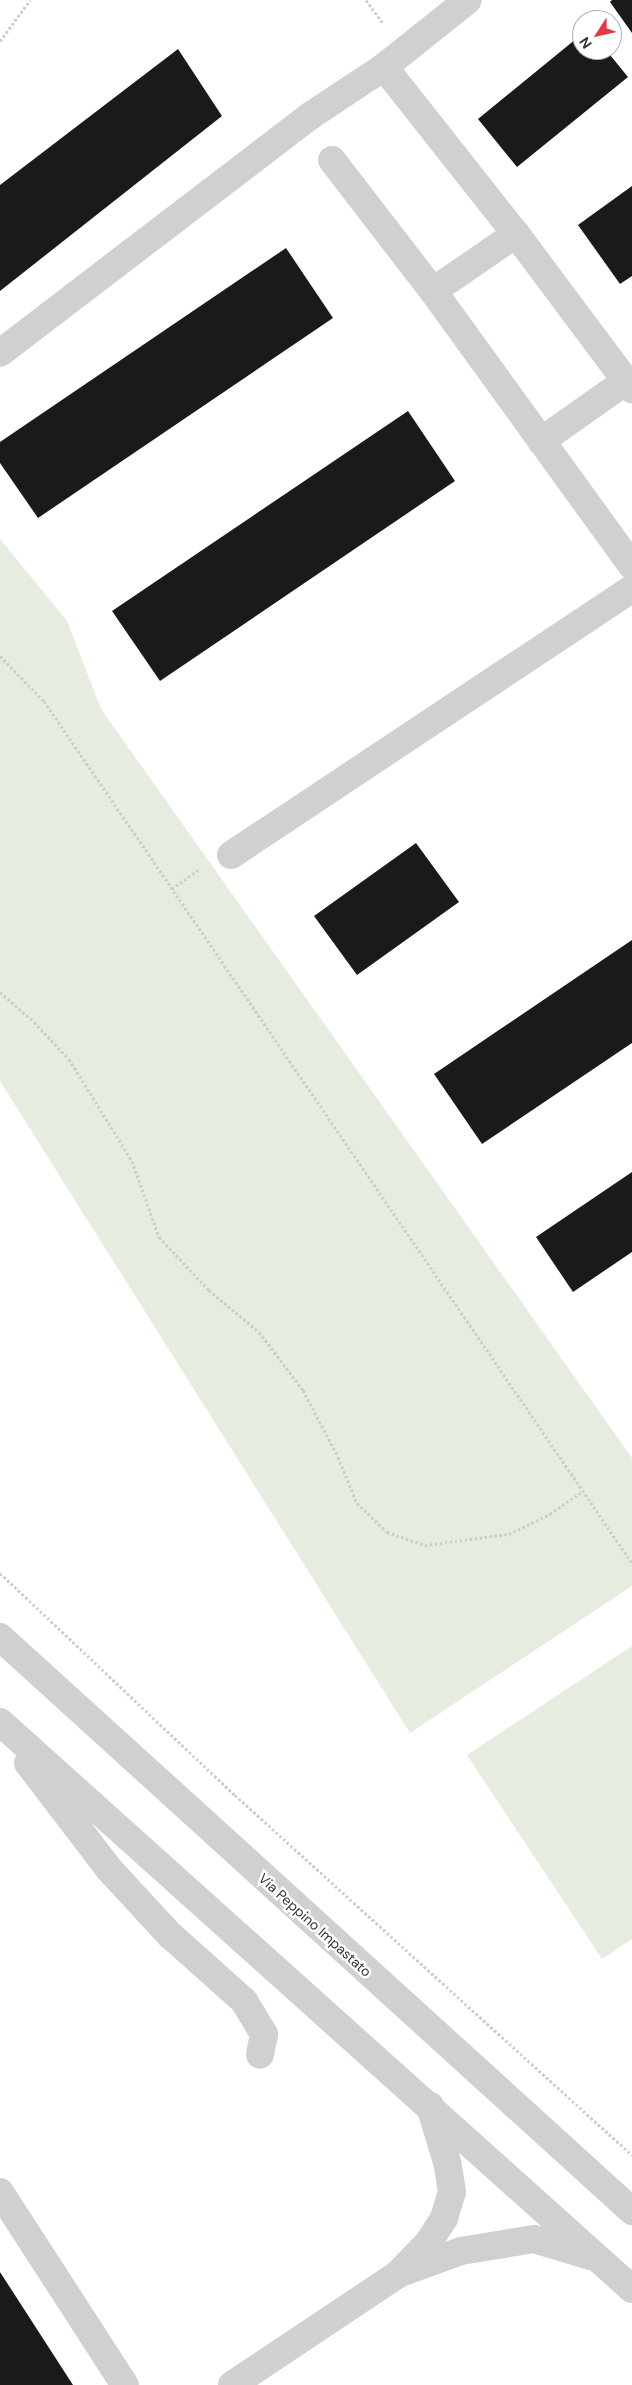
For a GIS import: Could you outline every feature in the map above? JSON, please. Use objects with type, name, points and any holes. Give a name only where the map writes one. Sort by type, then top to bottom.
[{"type":"street","points":[[0,354],[310,116],[384,67],[468,0]]},
{"type":"street","points":[[384,67],[516,234],[629,385],[541,441]]},
{"type":"street","points":[[332,160],[433,291],[632,566]]},
{"type":"street","points":[[433,291],[516,234]]},
{"type":"street","points":[[231,855],[632,589]]},
{"type":"street","name":"Via Peppino Impastato","points":[[0,1637],[632,2211]]},
{"type":"street","points":[[0,1724],[109,1869],[170,1935],[244,2001],[264,2034],[260,2055]]},
{"type":"street","points":[[0,1724],[430,2106],[632,2289]]},
{"type":"street","points":[[397,2275],[434,2234],[444,2218],[452,2192],[430,2106]]},
{"type":"street","points":[[0,2192],[125,2385]]},
{"type":"street","points":[[232,2385],[397,2275],[461,2251],[534,2239],[597,2258]]},
{"type":"path","points":[[0,41],[30,0]]},
{"type":"path","points":[[0,656],[44,701],[632,1563]]},
{"type":"path","points":[[0,992],[34,1022],[69,1059],[132,1161],[159,1238],[209,1290],[259,1332],[303,1390],[338,1457],[357,1503],[387,1532],[425,1544],[510,1534],[550,1514],[583,1490]]},
{"type":"path","points":[[0,1573],[235,1795],[632,2155]]},
{"type":"shaded area","points":[[0,539],[67,621],[101,709],[632,1458],[632,1586],[410,1733],[0,1081]]},
{"type":"shaded area","points":[[632,1646],[632,1939],[602,1959],[467,1755]]},
{"type":"building","points":[[612,0],[632,0],[632,33],[622,19],[622,10],[616,10],[610,2]]},
{"type":"building","points":[[572,42],[572,60],[614,60],[628,77],[517,167],[478,119]]},
{"type":"building","points":[[178,49],[222,116],[0,291],[0,185]]},
{"type":"building","points":[[632,186],[632,276],[620,284],[578,225]]},
{"type":"building","points":[[286,248],[333,318],[38,518],[0,463],[0,442]]},
{"type":"building","points":[[408,411],[455,481],[160,681],[112,611]]},
{"type":"building","points":[[416,843],[459,902],[357,975],[314,916]]},
{"type":"building","points":[[632,940],[632,1043],[482,1144],[434,1074]]},
{"type":"building","points":[[632,1172],[632,1252],[573,1292],[536,1237]]},
{"type":"building","points":[[0,2272],[73,2385],[0,2385]]}]
